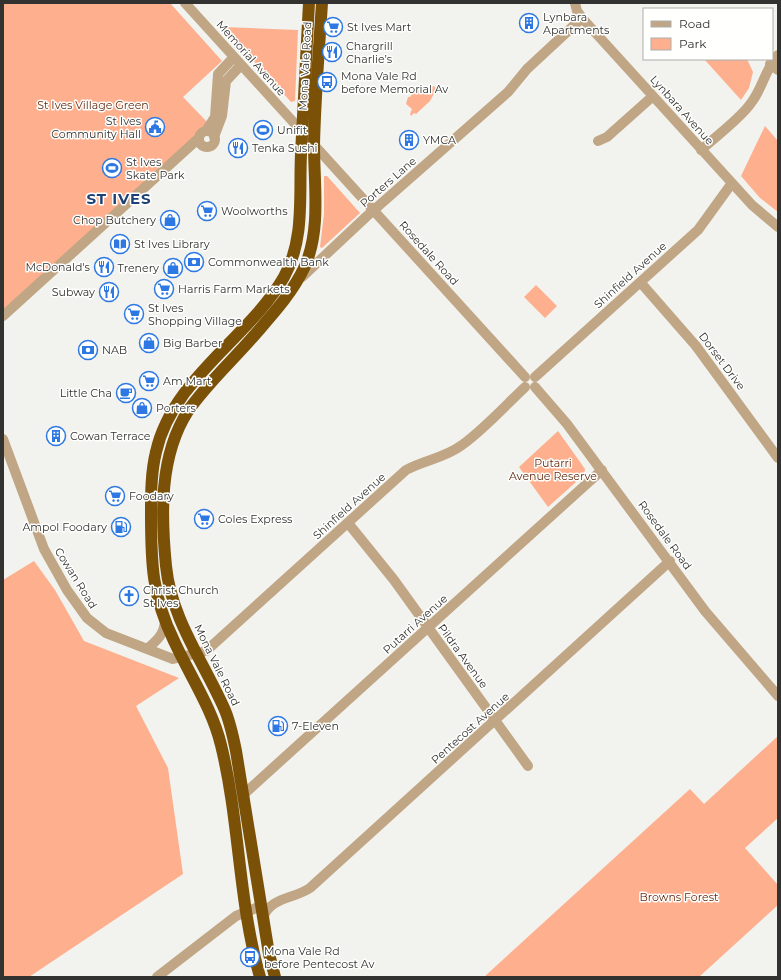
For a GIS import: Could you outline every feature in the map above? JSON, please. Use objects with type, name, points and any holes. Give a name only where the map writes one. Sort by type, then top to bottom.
[{"type":"highway","name":"Mona Vale Road","points":[[260,977],[245,911],[233,802],[221,744],[212,717],[165,622],[157,600],[152,562],[151,495],[156,450],[168,419],[182,397],[270,298],[289,267],[299,230],[309,3]]},
{"type":"highway","name":"Mona Vale Road","points":[[275,977],[260,901],[244,794],[230,725],[224,708],[196,653],[174,604],[168,578],[164,515],[165,488],[169,457],[182,423],[195,402],[282,304],[297,281],[305,265],[313,232],[315,193],[314,147],[322,3]]},
{"type":"street","name":"Memorial Avenue","points":[[185,3],[314,147]]},
{"type":"street","name":"Lynbara Avenue","points":[[575,3],[577,11],[582,18],[701,150],[752,205],[778,227]]},
{"type":"street","name":"Porters Lane","points":[[297,281],[508,92],[527,69],[582,18]]},
{"type":"street","points":[[701,150],[751,104],[774,67],[778,55]]},
{"type":"street","points":[[203,139],[215,117],[218,74],[234,57]]},
{"type":"street","points":[[6,313],[203,139],[222,116],[226,81],[241,65]]},
{"type":"street","points":[[598,141],[607,137],[653,96]]},
{"type":"street","name":"Rosedale Road","points":[[314,147],[375,210],[530,377]]},
{"type":"street","name":"Shinfield Avenue","points":[[530,377],[641,283],[698,230],[732,183]]},
{"type":"street","name":"Dorset Drive","points":[[641,283],[696,346],[778,458]]},
{"type":"street","points":[[530,377],[523,383],[530,387]]},
{"type":"street","name":"Rosedale Road","points":[[530,387],[567,424],[670,561],[705,611],[778,696]]},
{"type":"street","name":"Shinfield Avenue","points":[[196,653],[206,651],[406,470],[446,455],[462,445],[530,387]]},
{"type":"street","name":"Cowan Road","points":[[3,439],[44,549],[67,590],[87,618],[106,633],[172,659],[196,653]]},
{"type":"street","name":"Putarri Avenue","points":[[244,794],[602,470]]},
{"type":"street","name":"Pildra Avenue","points":[[348,523],[394,580],[528,766]]},
{"type":"street","name":"Pentecost Avenue","points":[[157,977],[236,916],[260,901],[280,900],[297,895],[310,888],[670,561]]},
{"type":"street","points":[[146,649],[159,639],[165,630],[165,622]]},
{"type":"street","name":"Pentecost Avenue","points":[[263,918],[268,908],[280,900]]},
{"type":"green space","name":"St Ives Village Green","points":[[3,3],[170,3],[222,61],[183,97],[209,124],[3,310]]},
{"type":"green space","points":[[223,27],[298,30],[295,101],[291,102]]},
{"type":"green space","points":[[705,60],[747,60],[753,72],[749,88],[741,100]]},
{"type":"green space","points":[[433,86],[437,88],[430,101],[416,114],[414,113],[411,116],[410,114],[412,109],[406,104],[408,97],[410,97],[416,88],[420,93],[426,93]]},
{"type":"green space","points":[[765,126],[778,141],[778,212],[760,198],[741,176]]},
{"type":"green space","points":[[324,176],[327,176],[360,213],[322,248],[320,247],[324,214]]},
{"type":"green space","points":[[536,285],[557,306],[545,318],[524,297]]},
{"type":"green space","name":"Putarri Avenue Reserve","points":[[558,431],[585,469],[584,475],[548,507],[519,467]]},
{"type":"green space","points":[[34,561],[55,590],[84,641],[179,678],[136,706],[168,768],[183,874],[29,977],[3,977],[3,580]]},
{"type":"green space","name":"Browns Forest","points":[[778,736],[778,818],[745,848],[778,885],[778,905],[699,977],[484,977],[690,789],[704,804]]},
{"type":"place","name":"Lynbara Apartments","points":[[529,23]]},
{"type":"place","name":"St Ives Mart","points":[[333,27]]},
{"type":"place","name":"Chargrill Charlie’s","points":[[332,52]]},
{"type":"place","name":"Mona Vale Rd before Memorial Av","points":[[327,82]]},
{"type":"place","name":"St Ives Community Hall","points":[[155,127]]},
{"type":"place","name":"Unifit","points":[[263,130]]},
{"type":"place","name":"YMCA","points":[[409,140]]},
{"type":"place","name":"Tenka Sushi","points":[[238,148]]},
{"type":"place","name":"St Ives Skate Park","points":[[112,168]]},
{"type":"place","name":"Woolworths","points":[[207,211]]},
{"type":"place","name":"Chop Butchery","points":[[170,220]]},
{"type":"place","name":"St Ives Library","points":[[120,244]]},
{"type":"place","name":"Commonwealth Bank","points":[[194,262]]},
{"type":"place","name":"McDonald's","points":[[104,267]]},
{"type":"place","name":"Trenery","points":[[173,268]]},
{"type":"place","name":"Harris Farm Markets","points":[[164,289]]},
{"type":"place","name":"Subway","points":[[109,292]]},
{"type":"place","name":"St Ives Shopping Village","points":[[134,314]]},
{"type":"place","name":"Big Barber","points":[[149,343]]},
{"type":"place","name":"NAB","points":[[88,350]]},
{"type":"place","name":"Am Mart","points":[[149,381]]},
{"type":"place","name":"Little Cha","points":[[126,393]]},
{"type":"place","name":"Porters","points":[[142,408]]},
{"type":"place","name":"Cowan Terrace","points":[[56,436]]},
{"type":"place","name":"Foodary","points":[[115,496]]},
{"type":"place","name":"Coles Express","points":[[204,519]]},
{"type":"place","name":"Ampol Foodary","points":[[121,527]]},
{"type":"place","name":"Christ Church St Ives","points":[[129,596]]},
{"type":"place","name":"7-Eleven","points":[[278,726]]},
{"type":"place","name":"Mona Vale Rd before Pentecost Av","points":[[250,957]]},
{"type":"district","name":"ST IVES","points":[[119,199]]}]
